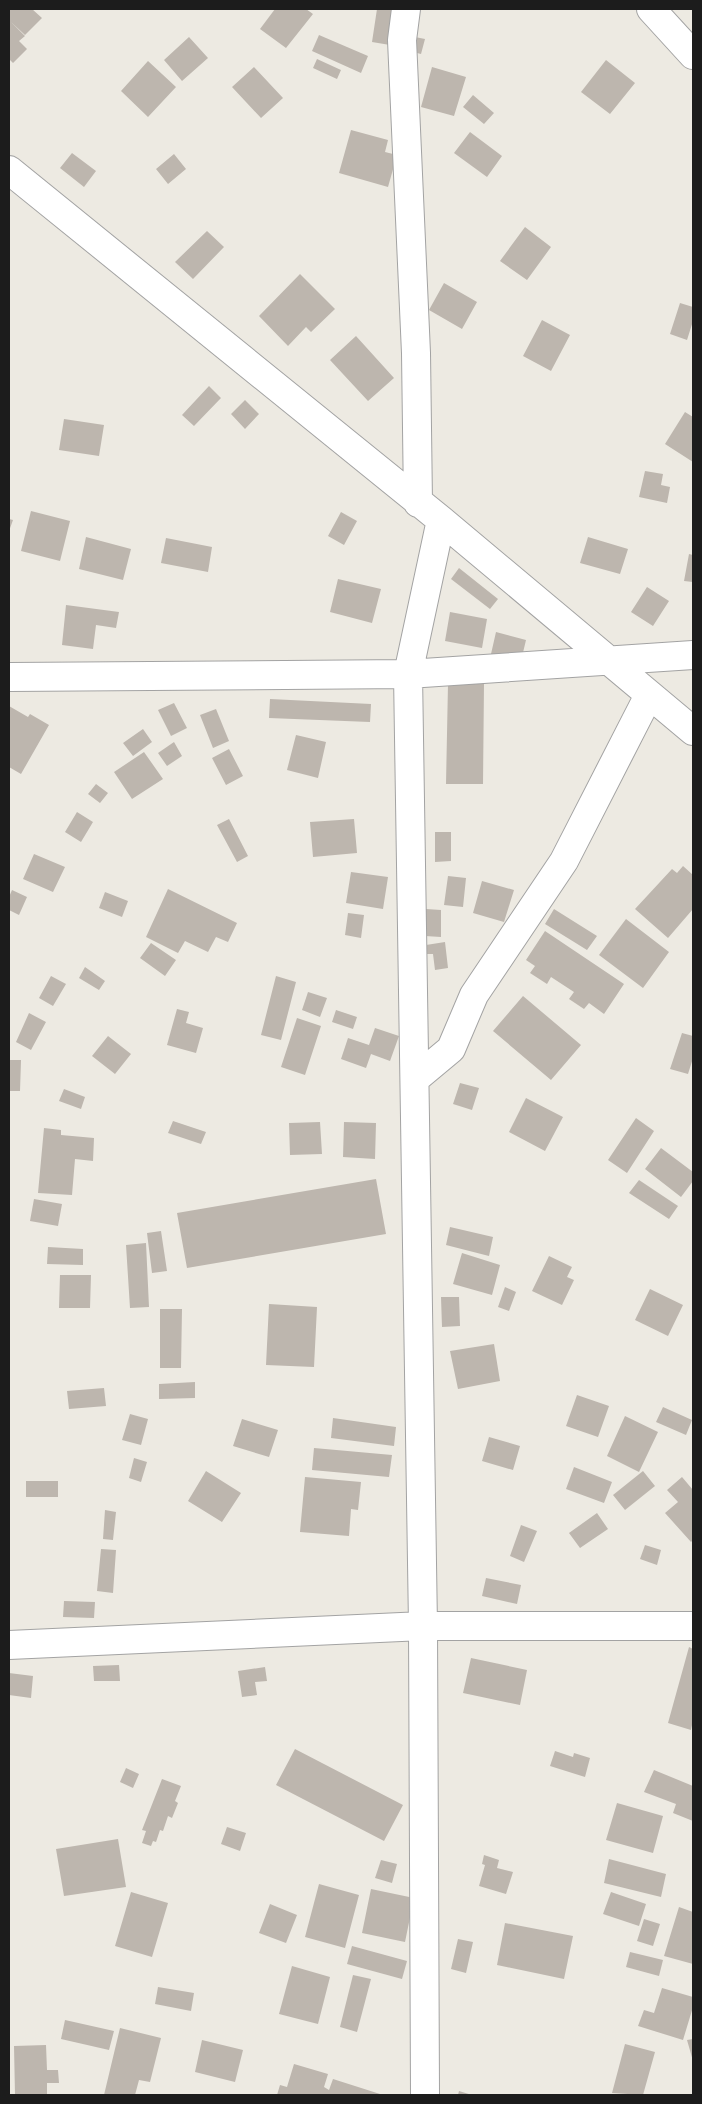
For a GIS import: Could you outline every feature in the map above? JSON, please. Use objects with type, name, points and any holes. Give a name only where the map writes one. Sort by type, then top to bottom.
[{"type":"street","points":[[406,9],[402,40],[416,353],[418,502]]},
{"type":"street","points":[[651,9],[693,55]]},
{"type":"street","points":[[9,170],[441,520],[693,730]]},
{"type":"street","points":[[425,2095],[423,1626],[408,674],[441,520]]},
{"type":"street","points":[[9,677],[408,674],[693,655]]},
{"type":"street","points":[[415,1079],[450,1049],[474,995],[564,861],[649,695]]},
{"type":"street","points":[[9,1645],[423,1626],[693,1626]]},
{"type":"building","points":[[9,9],[32,9],[42,18],[25,35],[11,22],[25,36],[19,41],[27,49],[13,63],[9,59]]},
{"type":"building","points":[[275,9],[306,9],[313,14],[286,48],[260,29]]},
{"type":"building","points":[[377,9],[395,9],[390,45],[372,42]]},
{"type":"building","points":[[319,35],[368,56],[361,73],[312,51]]},
{"type":"building","points":[[189,37],[208,58],[182,81],[164,60]]},
{"type":"building","points":[[415,37],[425,39],[421,54],[413,52]]},
{"type":"building","points":[[317,59],[341,70],[337,79],[313,68]]},
{"type":"building","points":[[606,60],[635,83],[610,114],[581,92]]},
{"type":"building","points":[[148,61],[176,87],[148,117],[121,91]]},
{"type":"building","points":[[254,67],[283,98],[261,118],[232,87]]},
{"type":"building","points":[[432,67],[466,77],[454,116],[421,107]]},
{"type":"building","points":[[473,95],[494,113],[484,124],[463,107]]},
{"type":"building","points":[[351,130],[388,140],[385,152],[397,155],[388,187],[339,173]]},
{"type":"building","points":[[470,132],[502,156],[487,177],[454,153]]},
{"type":"building","points":[[72,153],[96,171],[84,187],[60,168]]},
{"type":"building","points":[[174,154],[186,169],[168,184],[156,169]]},
{"type":"building","points":[[525,227],[551,247],[527,280],[500,261]]},
{"type":"building","points":[[207,231],[224,247],[193,279],[175,262]]},
{"type":"building","points":[[300,274],[335,309],[311,332],[306,327],[288,346],[259,316]]},
{"type":"building","points":[[444,283],[477,302],[462,329],[429,310]]},
{"type":"building","points":[[680,303],[693,307],[693,321],[687,340],[670,334]]},
{"type":"building","points":[[542,320],[570,335],[551,371],[523,356]]},
{"type":"building","points":[[356,336],[394,378],[368,401],[330,360]]},
{"type":"building","points":[[209,386],[221,398],[194,426],[182,415]]},
{"type":"building","points":[[245,400],[259,414],[245,429],[231,414]]},
{"type":"building","points":[[685,412],[693,417],[693,462],[665,444]]},
{"type":"building","points":[[64,419],[104,425],[99,456],[59,450]]},
{"type":"building","points":[[645,471],[663,474],[661,485],[670,487],[667,503],[639,497]]},
{"type":"building","points":[[31,511],[70,521],[60,561],[21,551]]},
{"type":"building","points":[[341,512],[357,521],[344,545],[328,536]]},
{"type":"building","points":[[9,519],[13,520],[9,531]]},
{"type":"building","points":[[86,537],[131,549],[123,580],[79,569]]},
{"type":"building","points":[[588,537],[628,549],[620,574],[580,563]]},
{"type":"building","points":[[166,538],[212,547],[208,572],[161,563]]},
{"type":"building","points":[[689,554],[693,555],[693,582],[684,581]]},
{"type":"building","points":[[459,568],[498,599],[490,609],[451,579]]},
{"type":"building","points":[[338,579],[381,589],[372,623],[330,612]]},
{"type":"building","points":[[647,587],[669,601],[653,626],[631,612]]},
{"type":"building","points":[[66,605],[119,612],[116,628],[96,625],[93,649],[62,645]]},
{"type":"building","points":[[450,612],[487,619],[482,648],[445,641]]},
{"type":"building","points":[[496,632],[526,640],[521,661],[491,654]]},
{"type":"building","points":[[448,684],[484,684],[483,784],[446,784]]},
{"type":"building","points":[[270,699],[371,704],[370,722],[269,718]]},
{"type":"building","points":[[174,703],[187,728],[171,736],[158,710]]},
{"type":"building","points":[[9,706],[28,717],[30,714],[49,725],[21,774],[9,767]]},
{"type":"building","points":[[216,709],[229,741],[213,748],[200,715]]},
{"type":"building","points":[[143,729],[152,742],[133,756],[123,743]]},
{"type":"building","points":[[296,735],[326,742],[318,778],[287,770]]},
{"type":"building","points":[[174,742],[182,756],[167,766],[158,753]]},
{"type":"building","points":[[229,749],[243,776],[226,785],[212,758]]},
{"type":"building","points":[[144,752],[163,779],[132,799],[114,772]]},
{"type":"building","points":[[96,784],[108,793],[100,803],[88,794]]},
{"type":"building","points":[[77,812],[93,822],[81,842],[65,832]]},
{"type":"building","points":[[229,819],[248,856],[237,862],[217,825]]},
{"type":"building","points":[[354,819],[357,853],[313,857],[310,822]]},
{"type":"building","points":[[435,832],[451,832],[451,861],[435,862]]},
{"type":"building","points":[[34,854],[65,867],[53,892],[23,879]]},
{"type":"building","points":[[683,866],[693,875],[693,909],[668,938],[635,909],[672,869],[677,873]]},
{"type":"building","points":[[351,872],[388,877],[383,909],[346,903]]},
{"type":"building","points":[[448,876],[466,878],[463,907],[444,905]]},
{"type":"building","points":[[482,881],[514,890],[504,922],[473,913]]},
{"type":"building","points":[[168,889],[237,923],[228,942],[216,937],[208,952],[185,941],[178,953],[146,937]]},
{"type":"building","points":[[12,890],[27,897],[19,915],[9,910],[9,897]]},
{"type":"building","points":[[105,892],[128,901],[122,917],[99,908]]},
{"type":"building","points":[[426,909],[441,910],[441,937],[425,936]]},
{"type":"building","points":[[554,909],[597,936],[587,950],[545,924]]},
{"type":"building","points":[[348,913],[364,915],[361,938],[345,935]]},
{"type":"building","points":[[626,919],[669,952],[643,988],[599,955]]},
{"type":"building","points":[[545,931],[624,984],[604,1014],[589,1003],[584,1009],[569,999],[574,992],[551,977],[547,984],[530,973],[535,966],[526,960]]},
{"type":"building","points":[[445,942],[448,968],[435,970],[433,954],[427,954],[426,945]]},
{"type":"building","points":[[151,943],[176,960],[165,976],[140,958]]},
{"type":"building","points":[[85,967],[105,981],[99,990],[79,978]]},
{"type":"building","points":[[51,976],[66,984],[53,1006],[39,998]]},
{"type":"building","points":[[276,976],[296,982],[281,1040],[261,1035]]},
{"type":"building","points":[[308,992],[327,998],[320,1017],[302,1010]]},
{"type":"building","points":[[523,996],[581,1045],[551,1080],[493,1031]]},
{"type":"building","points":[[177,1009],[189,1012],[186,1023],[203,1028],[196,1053],[167,1045]]},
{"type":"building","points":[[336,1010],[357,1017],[353,1029],[332,1022]]},
{"type":"building","points":[[29,1013],[46,1022],[31,1050],[16,1042]]},
{"type":"building","points":[[297,1018],[321,1026],[305,1075],[281,1067]]},
{"type":"building","points":[[375,1028],[399,1036],[390,1061],[371,1054],[366,1068],[341,1059],[348,1038],[369,1045]]},
{"type":"building","points":[[682,1033],[693,1036],[693,1058],[688,1074],[670,1069]]},
{"type":"building","points":[[108,1036],[131,1054],[115,1074],[92,1056]]},
{"type":"building","points":[[9,1060],[21,1060],[20,1091],[9,1091]]},
{"type":"building","points":[[460,1083],[479,1088],[472,1110],[453,1104]]},
{"type":"building","points":[[64,1089],[85,1097],[81,1109],[59,1101]]},
{"type":"building","points":[[526,1098],[563,1117],[545,1151],[509,1132]]},
{"type":"building","points":[[636,1118],[654,1131],[627,1173],[608,1160]]},
{"type":"building","points":[[173,1121],[206,1132],[201,1144],[168,1133]]},
{"type":"building","points":[[320,1122],[322,1154],[290,1155],[289,1123]]},
{"type":"building","points":[[344,1122],[376,1123],[375,1159],[343,1157]]},
{"type":"building","points":[[44,1128],[61,1130],[61,1135],[94,1138],[93,1161],[75,1159],[72,1195],[38,1193]]},
{"type":"building","points":[[661,1148],[693,1172],[693,1181],[681,1197],[645,1169]]},
{"type":"building","points":[[376,1179],[386,1234],[187,1268],[177,1213]]},
{"type":"building","points":[[639,1180],[678,1206],[669,1219],[629,1193]]},
{"type":"building","points":[[34,1199],[62,1204],[58,1226],[30,1221]]},
{"type":"building","points":[[450,1227],[493,1237],[489,1256],[446,1245]]},
{"type":"building","points":[[161,1231],[167,1271],[152,1273],[147,1233]]},
{"type":"building","points":[[146,1243],[149,1307],[130,1308],[126,1245]]},
{"type":"building","points":[[48,1247],[83,1249],[83,1265],[47,1264]]},
{"type":"building","points":[[462,1253],[500,1265],[492,1295],[453,1284]]},
{"type":"building","points":[[549,1256],[572,1267],[567,1277],[574,1280],[562,1305],[532,1291]]},
{"type":"building","points":[[60,1275],[91,1275],[90,1308],[59,1308]]},
{"type":"building","points":[[505,1287],[516,1292],[509,1311],[498,1307]]},
{"type":"building","points":[[650,1289],[683,1305],[668,1336],[635,1320]]},
{"type":"building","points":[[441,1297],[459,1297],[460,1326],[442,1327]]},
{"type":"building","points":[[269,1304],[317,1307],[314,1367],[266,1365]]},
{"type":"building","points":[[160,1309],[182,1309],[181,1368],[160,1368]]},
{"type":"building","points":[[494,1344],[500,1381],[458,1389],[450,1351]]},
{"type":"building","points":[[195,1382],[195,1398],[159,1399],[159,1384]]},
{"type":"building","points":[[104,1388],[106,1406],[69,1409],[67,1391]]},
{"type":"building","points":[[577,1395],[609,1406],[598,1437],[566,1426]]},
{"type":"building","points":[[663,1407],[692,1420],[686,1435],[656,1422]]},
{"type":"building","points":[[130,1414],[148,1419],[141,1445],[122,1440]]},
{"type":"building","points":[[625,1416],[658,1432],[639,1472],[607,1456]]},
{"type":"building","points":[[333,1418],[396,1427],[394,1446],[331,1438]]},
{"type":"building","points":[[242,1419],[278,1430],[269,1457],[233,1446]]},
{"type":"building","points":[[489,1437],[520,1446],[513,1470],[482,1461]]},
{"type":"building","points":[[314,1448],[392,1455],[389,1477],[312,1470]]},
{"type":"building","points":[[134,1458],[147,1462],[141,1482],[129,1478]]},
{"type":"building","points":[[574,1467],[612,1482],[604,1503],[566,1489]]},
{"type":"building","points":[[206,1471],[241,1493],[222,1522],[188,1501]]},
{"type":"building","points":[[643,1471],[655,1486],[625,1510],[613,1495]]},
{"type":"building","points":[[305,1477],[361,1482],[358,1510],[351,1509],[349,1536],[300,1532]]},
{"type":"building","points":[[682,1477],[693,1490],[693,1540],[691,1542],[665,1513],[678,1502],[667,1490]]},
{"type":"building","points":[[26,1481],[58,1481],[58,1497],[26,1497]]},
{"type":"building","points":[[105,1510],[116,1512],[113,1540],[103,1539]]},
{"type":"building","points":[[597,1513],[608,1529],[580,1548],[569,1533]]},
{"type":"building","points":[[521,1525],[537,1531],[524,1562],[510,1556]]},
{"type":"building","points":[[645,1545],[661,1550],[657,1565],[640,1559]]},
{"type":"building","points":[[101,1549],[116,1550],[113,1593],[97,1591]]},
{"type":"building","points":[[486,1578],[521,1585],[517,1604],[482,1596]]},
{"type":"building","points":[[64,1601],[95,1602],[94,1618],[63,1617]]},
{"type":"building","points":[[689,1647],[693,1649],[693,1720],[691,1730],[668,1723]]},
{"type":"building","points":[[471,1658],[527,1670],[520,1705],[463,1693]]},
{"type":"building","points":[[119,1665],[120,1681],[94,1681],[93,1666]]},
{"type":"building","points":[[265,1667],[267,1681],[255,1682],[257,1695],[242,1697],[238,1671]]},
{"type":"building","points":[[9,1673],[33,1676],[31,1698],[9,1695]]},
{"type":"building","points":[[295,1749],[403,1805],[384,1841],[276,1785]]},
{"type":"building","points":[[555,1751],[573,1757],[574,1753],[590,1758],[585,1777],[550,1766]]},
{"type":"building","points":[[126,1768],[139,1774],[133,1788],[120,1782]]},
{"type":"building","points":[[654,1770],[693,1786],[693,1821],[673,1813],[676,1804],[644,1792]]},
{"type":"building","points":[[162,1779],[181,1786],[175,1801],[178,1803],[172,1818],[168,1816],[163,1831],[160,1830],[156,1842],[153,1841],[151,1846],[142,1843],[146,1831],[142,1830]]},
{"type":"building","points":[[617,1803],[663,1816],[653,1853],[606,1840]]},
{"type":"building","points":[[227,1827],[246,1833],[240,1851],[221,1844]]},
{"type":"building","points":[[118,1839],[126,1887],[64,1896],[56,1849]]},
{"type":"building","points":[[484,1855],[499,1860],[497,1868],[513,1872],[506,1894],[479,1886],[485,1865],[482,1864]]},
{"type":"building","points":[[609,1859],[666,1874],[661,1897],[604,1883]]},
{"type":"building","points":[[381,1860],[397,1864],[392,1883],[375,1878]]},
{"type":"building","points":[[319,1884],[359,1895],[345,1948],[305,1937]]},
{"type":"building","points":[[371,1889],[414,1898],[405,1942],[362,1933]]},
{"type":"building","points":[[131,1892],[168,1903],[152,1957],[115,1946]]},
{"type":"building","points":[[611,1892],[646,1904],[639,1926],[603,1914]]},
{"type":"building","points":[[270,1904],[297,1915],[286,1943],[259,1933]]},
{"type":"building","points":[[679,1907],[693,1912],[693,1964],[664,1956]]},
{"type":"building","points":[[644,1919],[660,1924],[653,1946],[637,1941]]},
{"type":"building","points":[[505,1923],[573,1936],[564,1979],[497,1965]]},
{"type":"building","points":[[458,1939],[473,1942],[466,1973],[451,1969]]},
{"type":"building","points":[[352,1946],[407,1961],[402,1979],[347,1964]]},
{"type":"building","points":[[630,1952],[663,1960],[659,1976],[626,1967]]},
{"type":"building","points":[[292,1966],[330,1977],[318,2024],[279,2014]]},
{"type":"building","points":[[353,1975],[371,1979],[357,2032],[340,2027]]},
{"type":"building","points":[[158,1987],[194,1993],[191,2011],[155,2004]]},
{"type":"building","points":[[662,1988],[693,1997],[693,2007],[683,2040],[638,2026],[644,2010],[654,2013]]},
{"type":"building","points":[[65,2020],[114,2031],[109,2050],[61,2039]]},
{"type":"building","points":[[120,2028],[161,2038],[150,2082],[139,2080],[135,2095],[104,2095]]},
{"type":"building","points":[[693,2039],[693,2061],[687,2040]]},
{"type":"building","points":[[202,2040],[243,2050],[235,2082],[195,2072]]},
{"type":"building","points":[[625,2044],[655,2052],[643,2095],[612,2093]]},
{"type":"building","points":[[46,2045],[47,2070],[58,2070],[59,2083],[47,2083],[47,2095],[15,2095],[14,2046]]},
{"type":"building","points":[[294,2064],[328,2074],[324,2087],[329,2090],[333,2079],[380,2095],[277,2095],[280,2085],[287,2087]]},
{"type":"building","points":[[459,2091],[472,2095],[458,2095]]}]
